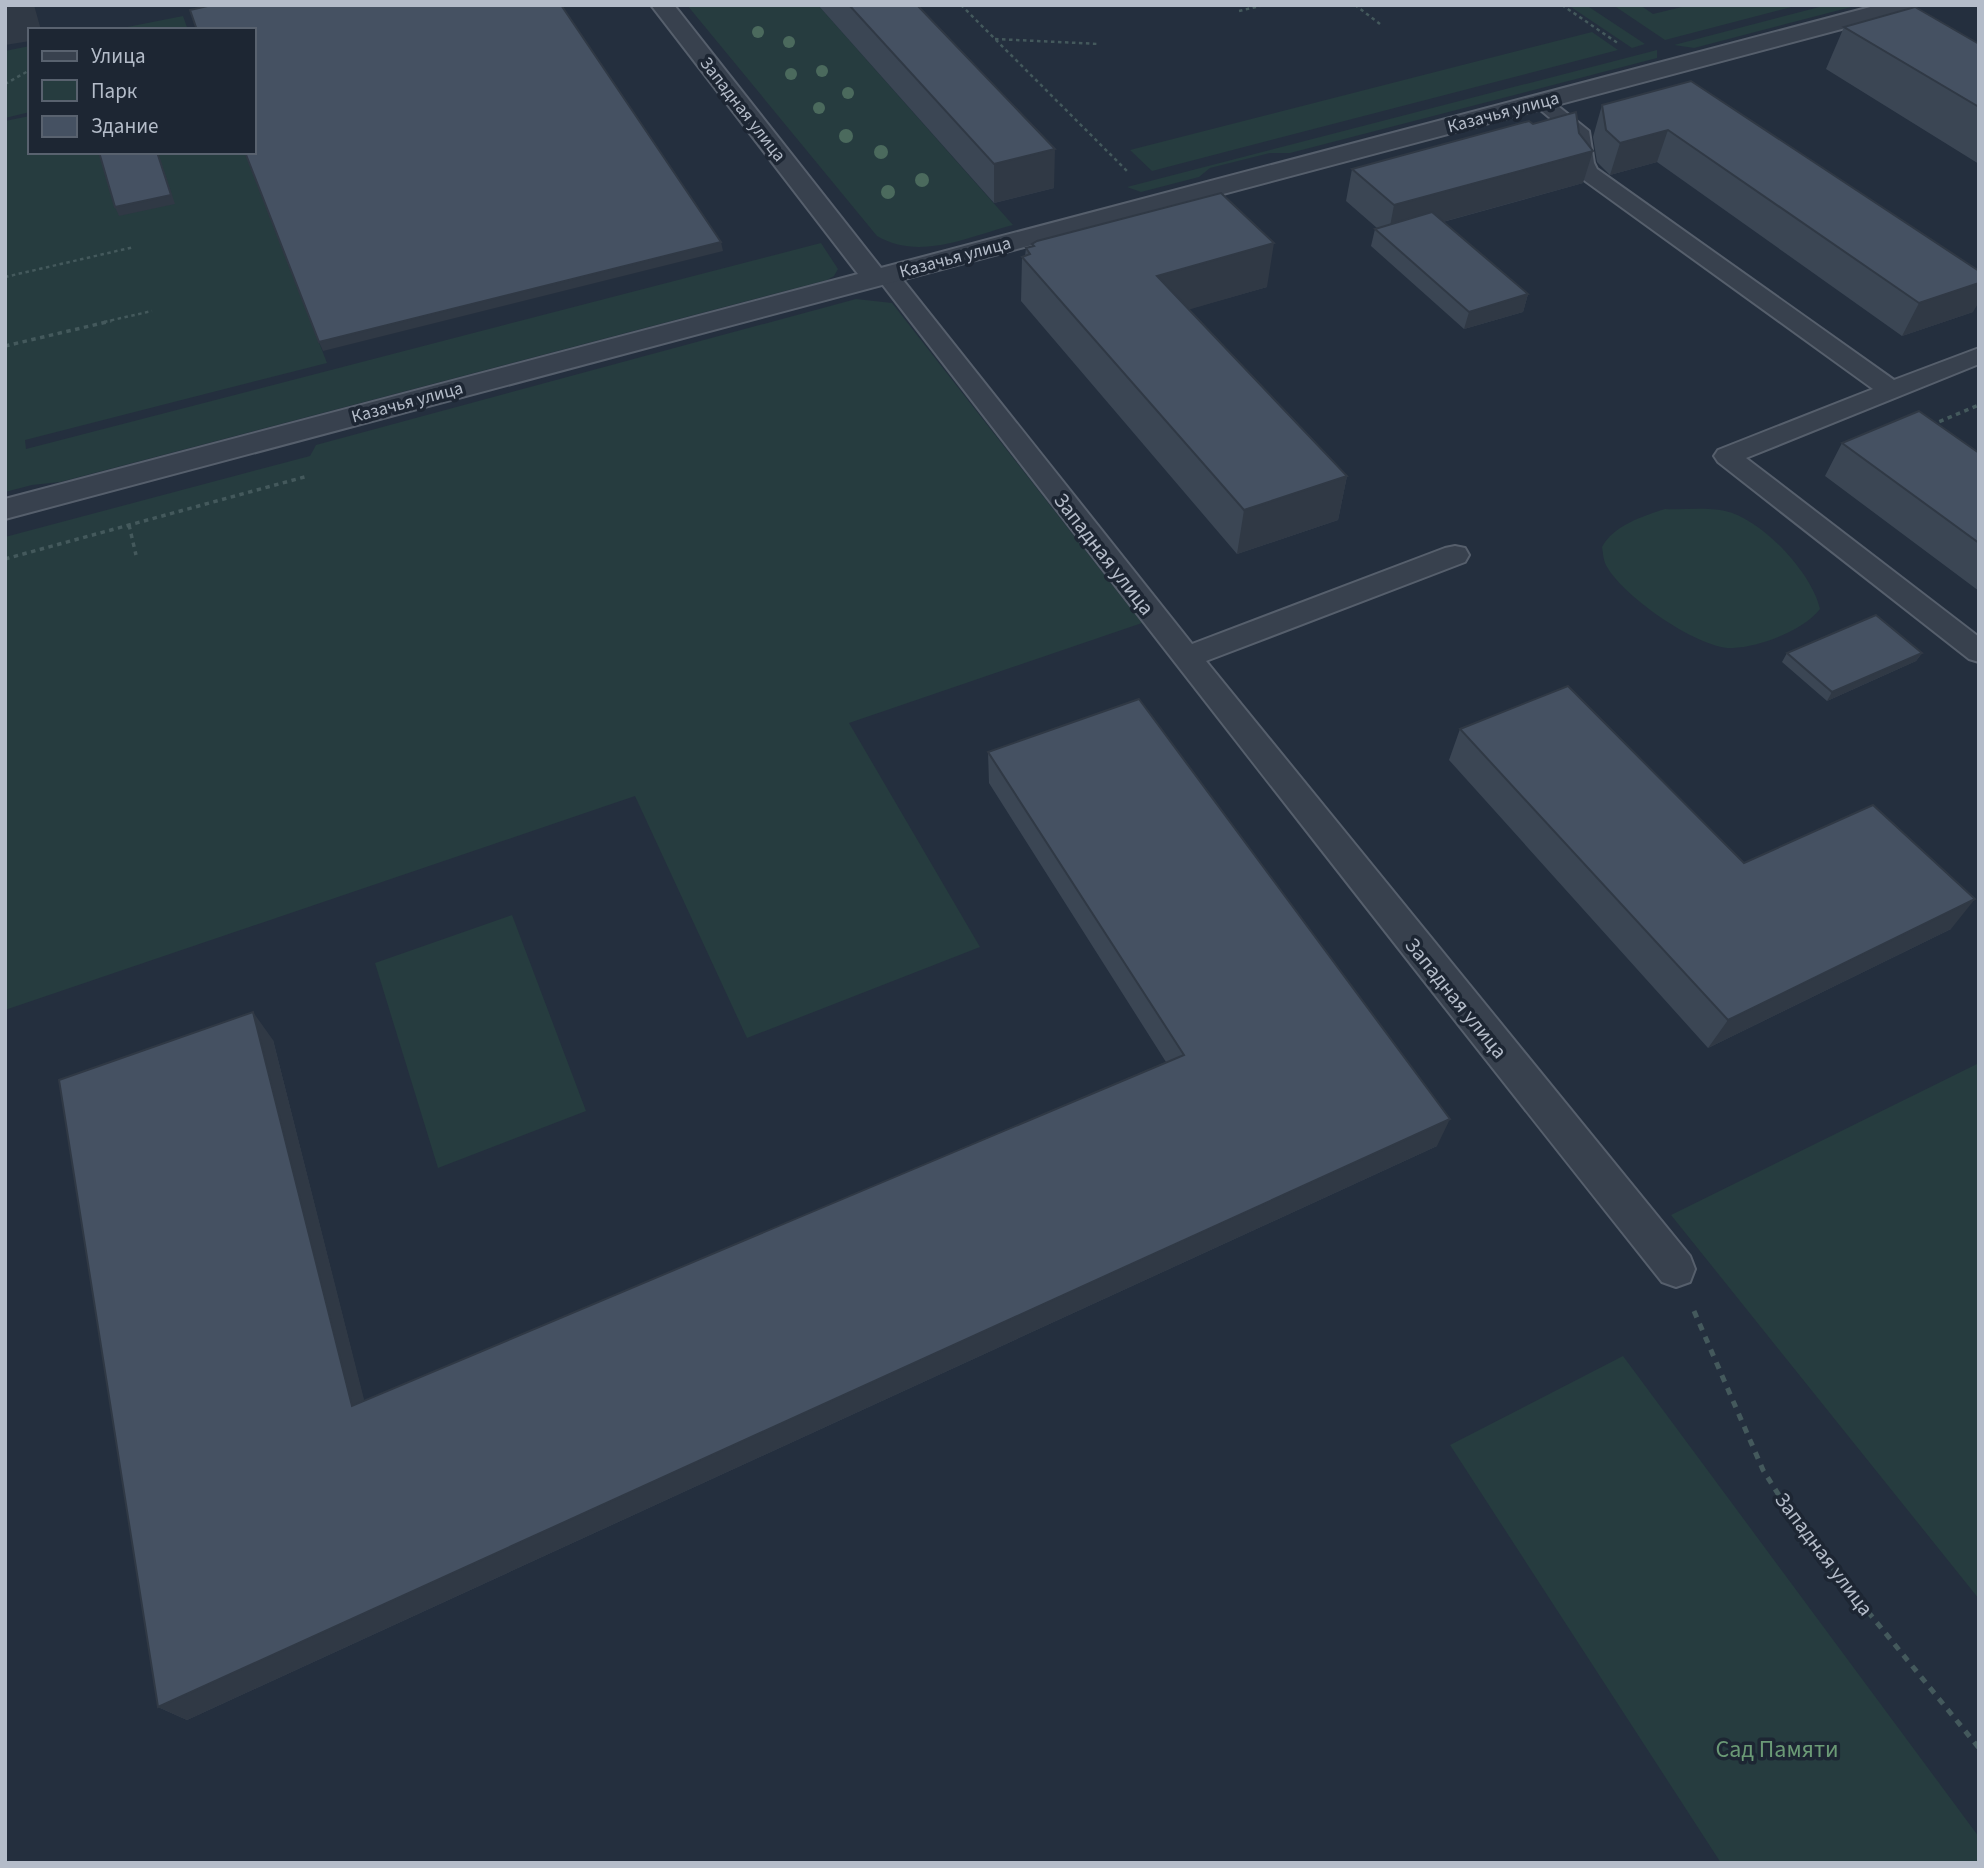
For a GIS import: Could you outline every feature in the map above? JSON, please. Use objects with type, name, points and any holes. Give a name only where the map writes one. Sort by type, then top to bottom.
[{"type":"street","name":"Западная улица","points":[[662,5],[881,277]]},
{"type":"street","name":"Казачья улица","points":[[5,509],[1905,5]]},
{"type":"lane","points":[[1541,102],[1578,131],[1583,163],[1589,173],[1891,390]]},
{"type":"lane","name":"Западная улица","points":[[881,277],[1474,1022],[1676,1269]]},
{"type":"lane","points":[[1979,355],[1727,456],[1979,652]]},
{"type":"lane","points":[[1185,658],[1455,555]]},
{"type":"path","points":[[961,5],[1136,180]]},
{"type":"path","points":[[1239,11],[1264,5]]},
{"type":"path","points":[[1354,5],[1380,24]]},
{"type":"path","points":[[1562,5],[1620,44]]},
{"type":"path","points":[[995,39],[1099,44]]},
{"type":"path","points":[[5,84],[28,71]]},
{"type":"path","points":[[5,277],[134,247]]},
{"type":"path","points":[[5,346],[152,311]]},
{"type":"path","points":[[5,559],[309,476]]},
{"type":"path","points":[[129,525],[136,555]]},
{"type":"path","name":"Западная улица","points":[[1676,1269],[1763,1470],[1799,1527],[1979,1748]]},
{"type":"green space","points":[[687,5],[818,5],[1013,225],[927,247],[910,247],[877,236]]},
{"type":"green space","points":[[1568,5],[1586,5],[1645,44],[1632,48]]},
{"type":"green space","points":[[1613,5],[1640,5],[1653,14],[1690,5],[1799,5],[1665,40]]},
{"type":"green space","points":[[1827,5],[1859,5],[1694,48],[1674,45]]},
{"type":"green space","points":[[183,16],[187,28],[122,28]]},
{"type":"green space","points":[[1592,32],[1618,50],[1152,171],[1130,150]]},
{"type":"green space","points":[[28,46],[28,112],[5,118],[5,51]]},
{"type":"green space","points":[[1657,50],[1657,58],[1290,153],[1270,153],[1210,168],[1199,177],[1141,192],[1127,187]]},
{"type":"green space","points":[[28,116],[28,154],[246,154],[327,363],[25,440],[26,449],[821,243],[838,269],[834,276],[827,280],[60,482],[5,492],[5,121]]},
{"type":"green space","points":[[856,299],[892,303],[1142,623],[849,723],[980,947],[747,1038],[635,796],[5,1010],[5,537],[310,456],[316,445]]},
{"type":"green space","points":[[1665,509],[1725,511],[1754,525],[1769,536],[1796,564],[1815,595],[1820,609],[1803,624],[1781,636],[1733,648],[1701,640],[1661,618],[1613,576],[1605,563],[1602,547],[1613,533],[1621,528]]},
{"type":"green space","points":[[512,915],[586,1111],[438,1168],[375,963]]},
{"type":"green space","points":[[1979,1063],[1979,1599],[1671,1215]]},
{"type":"green space","name":"Сад Памяти","points":[[1623,1356],[1979,1837],[1979,1863],[1721,1863],[1450,1445]]},
{"type":"building","points":[[212,5],[561,5],[721,242],[319,342],[246,154],[256,154],[256,28],[196,28],[190,10]]},
{"type":"building","points":[[849,5],[917,5],[1055,149],[994,164]]},
{"type":"building","points":[[1915,7],[1979,44],[1979,107],[1844,27]]},
{"type":"building","points":[[1691,81],[1979,271],[1979,283],[1919,303],[1668,130],[1620,143],[1606,130],[1602,105]]},
{"type":"building","points":[[1576,112],[1579,133],[1593,151],[1394,205],[1352,169],[1529,121],[1533,124]]},
{"type":"building","points":[[100,154],[158,154],[171,195],[115,207]]},
{"type":"building","points":[[1221,193],[1274,243],[1157,276],[1347,476],[1244,510],[1022,257],[1030,254],[1026,248],[1034,246],[1032,244],[1037,241]]},
{"type":"building","points":[[1432,212],[1528,294],[1469,312],[1375,229]]},
{"type":"building","points":[[1919,411],[1979,453],[1979,543],[1842,443]]},
{"type":"building","points":[[1876,615],[1922,653],[1832,692],[1787,653]]},
{"type":"building","points":[[1568,686],[1744,863],[1873,805],[1975,899],[1728,1020],[1460,729]]},
{"type":"building","points":[[1139,699],[1450,1119],[158,1707],[59,1080],[253,1012],[352,1406],[1184,1055],[988,752]]}]
